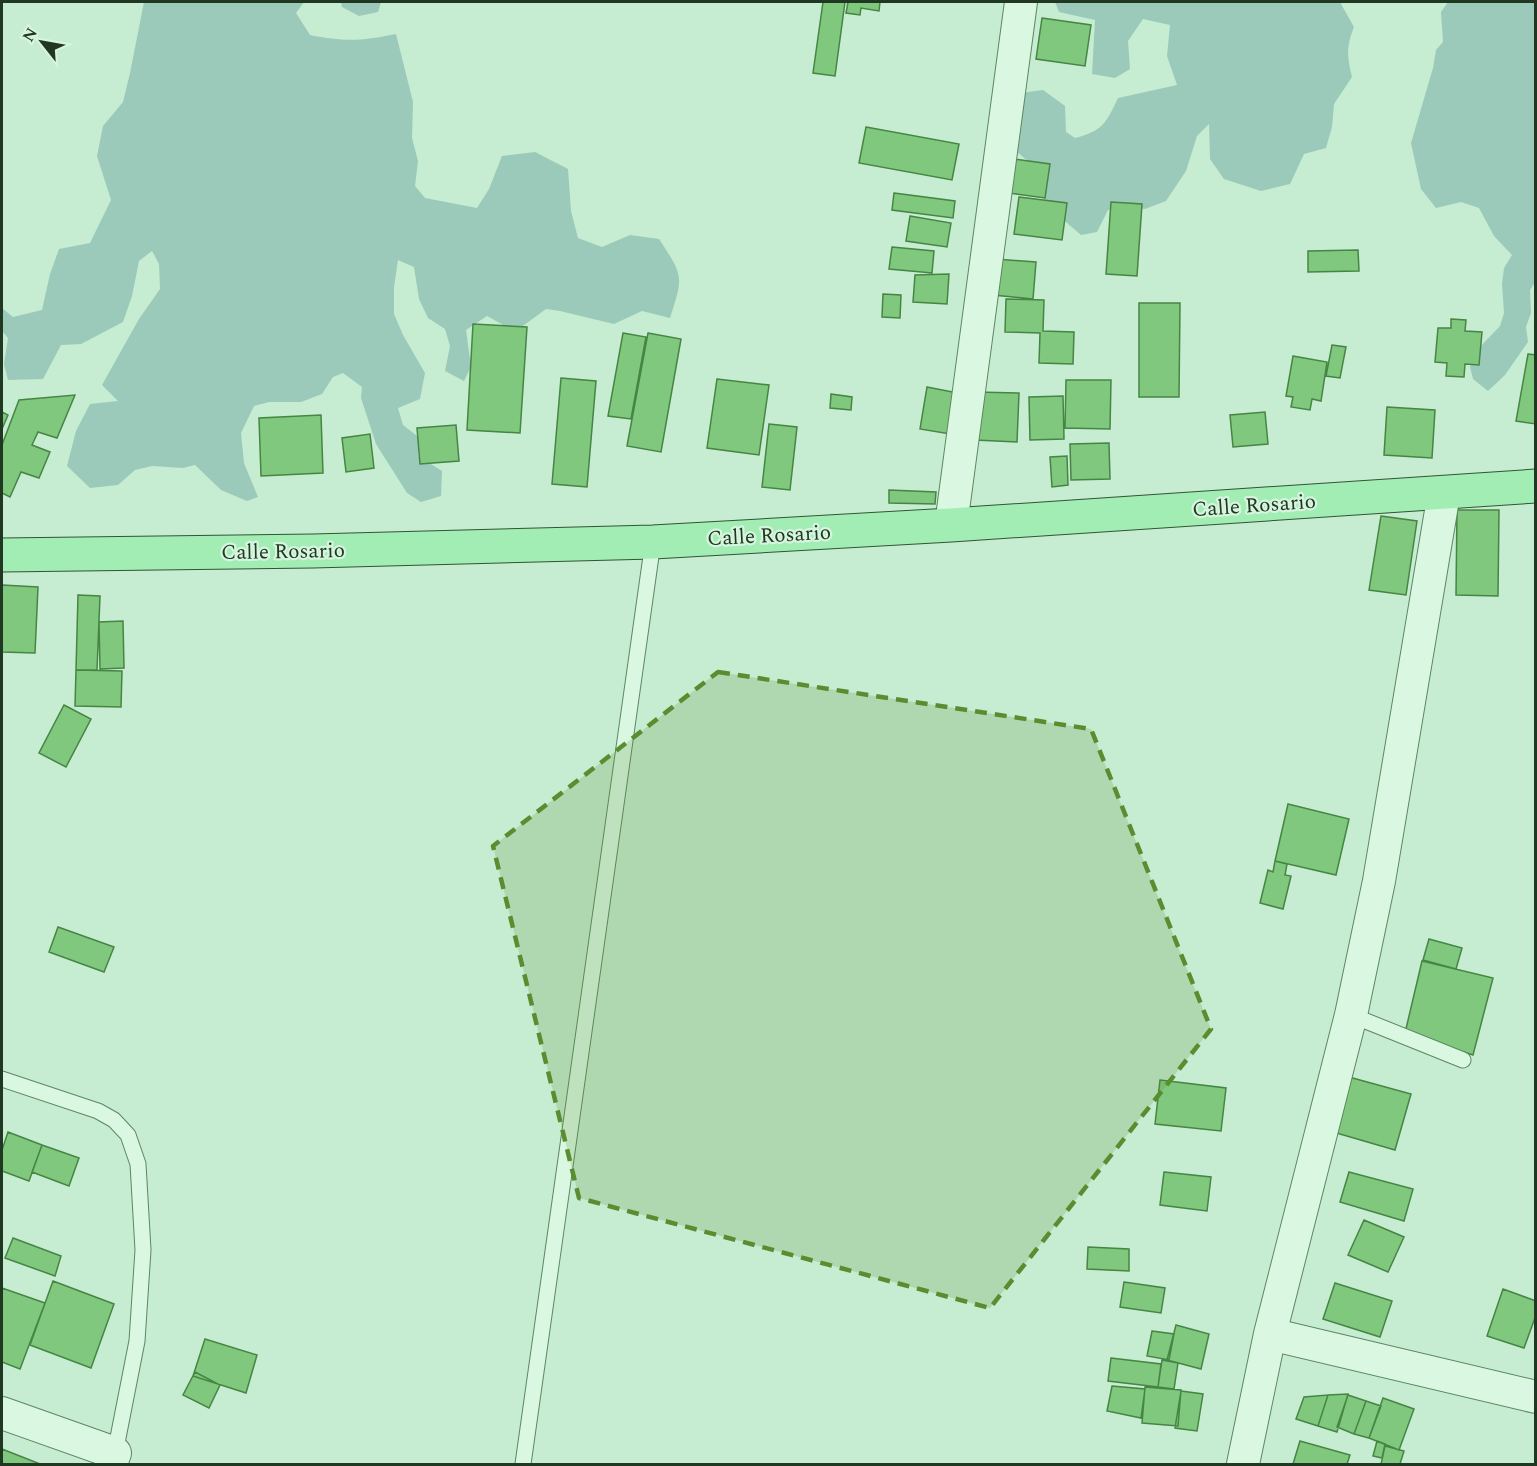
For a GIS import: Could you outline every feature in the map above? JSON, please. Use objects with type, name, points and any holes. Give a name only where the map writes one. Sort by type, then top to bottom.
[{"type":"main road","name":"Calle Rosario","points":[[2,555],[313,551],[653,542],[951,525],[1536,486]]},
{"type":"street","points":[[951,525],[1021,2]]},
{"type":"street","points":[[1244,1464],[1270,1334],[1351,1015],[1385,846],[1444,493]]},
{"type":"street","points":[[1270,1334],[1536,1397]]},
{"type":"street","points":[[2,1413],[113,1459]]},
{"type":"lane","points":[[523,1464],[653,542]]},
{"type":"lane","points":[[1351,1015],[1463,1060]]},
{"type":"lane","points":[[2,1080],[98,1111],[114,1120],[128,1135],[138,1164],[143,1250],[137,1341],[113,1459]]},
{"type":"highlighted area","points":[[718,672],[1091,729],[1211,1029],[990,1308],[579,1198],[493,846]]},
{"type":"shaded area","points":[[144,2],[304,2],[296,13],[310,35],[353,40],[396,34],[413,102],[412,138],[418,161],[415,186],[425,198],[477,208],[489,189],[502,156],[535,152],[568,169],[571,211],[578,238],[602,247],[630,235],[659,239],[673,261],[679,276],[678,293],[670,318],[642,311],[614,324],[546,309],[520,328],[507,327],[487,316],[466,330],[471,367],[464,381],[445,371],[450,346],[445,329],[428,318],[419,299],[414,267],[398,260],[394,287],[394,314],[403,335],[425,373],[420,399],[398,408],[403,425],[421,439],[418,456],[442,471],[441,496],[421,502],[407,493],[376,444],[361,398],[362,387],[343,373],[333,377],[322,394],[301,402],[269,402],[254,406],[241,433],[244,463],[258,497],[247,501],[221,490],[195,465],[183,468],[152,466],[135,470],[118,485],[90,488],[67,466],[76,431],[90,404],[118,401],[102,385],[139,319],[160,289],[159,264],[152,251],[139,261],[132,296],[123,322],[81,344],[61,345],[43,379],[8,380],[4,364],[8,338],[2,331],[2,308],[13,317],[42,310],[50,274],[59,249],[90,243],[111,200],[97,156],[103,126],[123,102]]},
{"type":"shaded area","points":[[341,2],[381,2],[378,12],[359,16],[342,7]]},
{"type":"shaded area","points":[[1055,2],[1342,2],[1354,27],[1348,52],[1352,77],[1334,104],[1332,127],[1326,148],[1304,154],[1290,184],[1261,191],[1224,179],[1210,159],[1209,124],[1197,136],[1186,171],[1166,201],[1145,209],[1125,207],[1108,210],[1097,232],[1081,235],[1052,210],[1039,192],[1048,177],[1012,148],[1021,93],[1043,90],[1065,106],[1066,132],[1075,138],[1098,129],[1110,114],[1118,98],[1177,85],[1167,56],[1170,25],[1143,19],[1128,41],[1130,69],[1115,78],[1092,74],[1095,20],[1059,12]]},
{"type":"shaded area","points":[[1448,2],[1535,2],[1535,282],[1530,290],[1531,313],[1526,327],[1528,342],[1505,375],[1488,391],[1473,379],[1470,367],[1477,350],[1500,326],[1504,313],[1502,284],[1504,268],[1512,255],[1494,236],[1479,208],[1461,202],[1436,208],[1421,189],[1411,143],[1436,50],[1443,42],[1441,12]]},
{"type":"building","points":[[823,2],[845,2],[835,76],[813,73]]},
{"type":"building","points":[[848,2],[880,2],[879,11],[861,8],[860,15],[846,13]]},
{"type":"building","points":[[1042,18],[1091,25],[1085,66],[1036,59]]},
{"type":"building","points":[[866,127],[959,144],[952,180],[859,163]]},
{"type":"building","points":[[1007,158],[1050,164],[1045,198],[1002,192]]},
{"type":"building","points":[[894,193],[955,201],[953,218],[892,210]]},
{"type":"building","points":[[1019,197],[1067,203],[1062,240],[1014,234]]},
{"type":"building","points":[[1111,202],[1142,204],[1137,276],[1106,274]]},
{"type":"building","points":[[910,216],[951,223],[947,247],[906,241]]},
{"type":"building","points":[[892,247],[934,251],[932,273],[889,269]]},
{"type":"building","points":[[1358,250],[1359,271],[1308,272],[1308,251]]},
{"type":"building","points":[[996,259],[1036,262],[1033,299],[993,295]]},
{"type":"building","points":[[949,274],[947,304],[913,302],[915,275]]},
{"type":"building","points":[[883,294],[901,295],[900,318],[882,317]]},
{"type":"building","points":[[1006,299],[1044,300],[1043,331],[1074,332],[1073,364],[1039,363],[1040,333],[1005,332]]},
{"type":"building","points":[[1139,303],[1180,303],[1179,397],[1139,397]]},
{"type":"building","points":[[1451,319],[1466,320],[1465,331],[1482,332],[1479,365],[1465,364],[1464,377],[1446,376],[1447,363],[1435,362],[1438,328],[1451,328]]},
{"type":"building","points":[[473,324],[527,327],[520,433],[467,430]]},
{"type":"building","points":[[623,333],[646,337],[631,419],[608,416]]},
{"type":"building","points":[[648,333],[681,339],[661,452],[627,446]]},
{"type":"building","points":[[1332,345],[1346,347],[1340,378],[1326,376]]},
{"type":"building","points":[[1528,354],[1536,355],[1536,424],[1516,421]]},
{"type":"building","points":[[1293,356],[1327,362],[1321,401],[1312,399],[1310,410],[1291,407],[1293,397],[1286,396]]},
{"type":"building","points":[[561,378],[596,381],[587,487],[552,484]]},
{"type":"building","points":[[717,379],[769,385],[759,455],[707,448]]},
{"type":"building","points":[[1066,380],[1111,380],[1110,429],[1065,428]]},
{"type":"building","points":[[927,387],[958,393],[950,434],[920,429]]},
{"type":"building","points":[[976,392],[1019,393],[1017,442],[975,440]]},
{"type":"building","points":[[831,394],[852,397],[851,410],[830,408]]},
{"type":"building","points":[[75,395],[57,438],[38,432],[32,445],[50,452],[39,478],[21,472],[10,497],[2,493],[2,445],[19,400]]},
{"type":"building","points":[[1063,396],[1064,439],[1030,440],[1029,397]]},
{"type":"building","points":[[1387,407],[1435,410],[1432,458],[1384,455]]},
{"type":"building","points":[[2,412],[8,415],[2,429]]},
{"type":"building","points":[[1265,412],[1268,444],[1233,447],[1230,415]]},
{"type":"building","points":[[321,415],[323,473],[261,476],[259,418]]},
{"type":"building","points":[[769,424],[797,427],[790,490],[762,487]]},
{"type":"building","points":[[456,425],[459,461],[420,464],[417,428]]},
{"type":"building","points":[[370,434],[374,468],[346,472],[342,438]]},
{"type":"building","points":[[1109,443],[1110,479],[1071,480],[1070,444]]},
{"type":"building","points":[[1067,456],[1068,485],[1052,487],[1050,457]]},
{"type":"building","points":[[889,490],[936,492],[935,504],[889,503]]},
{"type":"building","points":[[1457,510],[1499,510],[1498,596],[1456,595]]},
{"type":"building","points":[[1381,516],[1417,521],[1406,595],[1369,590]]},
{"type":"building","points":[[2,585],[38,587],[35,653],[2,652]]},
{"type":"building","points":[[78,595],[100,596],[97,670],[76,670]]},
{"type":"building","points":[[123,621],[124,668],[100,669],[99,622]]},
{"type":"building","points":[[76,670],[122,671],[121,707],[75,706]]},
{"type":"building","points":[[64,705],[91,719],[66,767],[39,753]]},
{"type":"building","points":[[1288,804],[1349,819],[1336,875],[1275,861]]},
{"type":"building","points":[[1275,861],[1287,864],[1285,875],[1291,876],[1283,909],[1260,903],[1268,870],[1273,872]]},
{"type":"building","points":[[58,927],[114,947],[104,972],[49,952]]},
{"type":"building","points":[[1429,939],[1462,948],[1456,969],[1423,960]]},
{"type":"building","points":[[1422,961],[1493,978],[1473,1055],[1405,1033]]},
{"type":"building","points":[[1349,1077],[1411,1094],[1395,1150],[1333,1132]]},
{"type":"building","points":[[1160,1080],[1226,1088],[1221,1131],[1155,1124]]},
{"type":"building","points":[[8,1132],[42,1145],[29,1181],[2,1171],[2,1150]]},
{"type":"building","points":[[42,1145],[79,1158],[69,1186],[32,1172]]},
{"type":"building","points":[[1164,1172],[1211,1177],[1207,1211],[1160,1205]]},
{"type":"building","points":[[1349,1172],[1413,1189],[1404,1221],[1340,1202]]},
{"type":"building","points":[[1364,1220],[1404,1237],[1388,1272],[1348,1255]]},
{"type":"building","points":[[13,1238],[61,1256],[55,1276],[5,1258]]},
{"type":"building","points":[[1088,1247],[1129,1249],[1129,1271],[1087,1269]]},
{"type":"building","points":[[53,1281],[114,1304],[91,1368],[30,1345]]},
{"type":"building","points":[[1124,1282],[1165,1288],[1161,1313],[1120,1307]]},
{"type":"building","points":[[1335,1283],[1392,1301],[1380,1337],[1323,1319]]},
{"type":"building","points":[[2,1288],[45,1303],[20,1369],[2,1362]]},
{"type":"building","points":[[1503,1289],[1536,1301],[1536,1315],[1524,1348],[1487,1336]]},
{"type":"building","points":[[1176,1325],[1209,1334],[1201,1369],[1167,1360]]},
{"type":"building","points":[[1152,1331],[1174,1334],[1169,1360],[1147,1356]]},
{"type":"building","points":[[205,1339],[257,1355],[246,1393],[193,1376]]},
{"type":"building","points":[[1111,1358],[1161,1364],[1158,1387],[1108,1381]]},
{"type":"building","points":[[1162,1360],[1178,1363],[1174,1389],[1158,1387]]},
{"type":"building","points":[[195,1372],[220,1385],[209,1408],[183,1395]]},
{"type":"building","points":[[1112,1386],[1145,1389],[1141,1418],[1107,1411]]},
{"type":"building","points":[[1145,1387],[1181,1390],[1178,1426],[1142,1423]]},
{"type":"building","points":[[1181,1391],[1203,1394],[1197,1431],[1175,1428]]},
{"type":"building","points":[[1348,1394],[1337,1432],[1318,1426],[1328,1395]]},
{"type":"building","points":[[1328,1395],[1318,1426],[1296,1419],[1304,1397]]},
{"type":"building","points":[[1348,1395],[1366,1401],[1354,1434],[1337,1427]]},
{"type":"building","points":[[1383,1398],[1414,1409],[1399,1450],[1369,1438]]},
{"type":"building","points":[[1366,1401],[1381,1406],[1369,1438],[1354,1434]]},
{"type":"building","points":[[1300,1441],[1350,1455],[1347,1464],[1293,1464]]},
{"type":"building","points":[[1377,1441],[1385,1444],[1382,1458],[1373,1456]]},
{"type":"building","points":[[1385,1446],[1404,1451],[1400,1464],[1381,1464]]},
{"type":"building","points":[[2,1449],[40,1464],[2,1464]]}]
